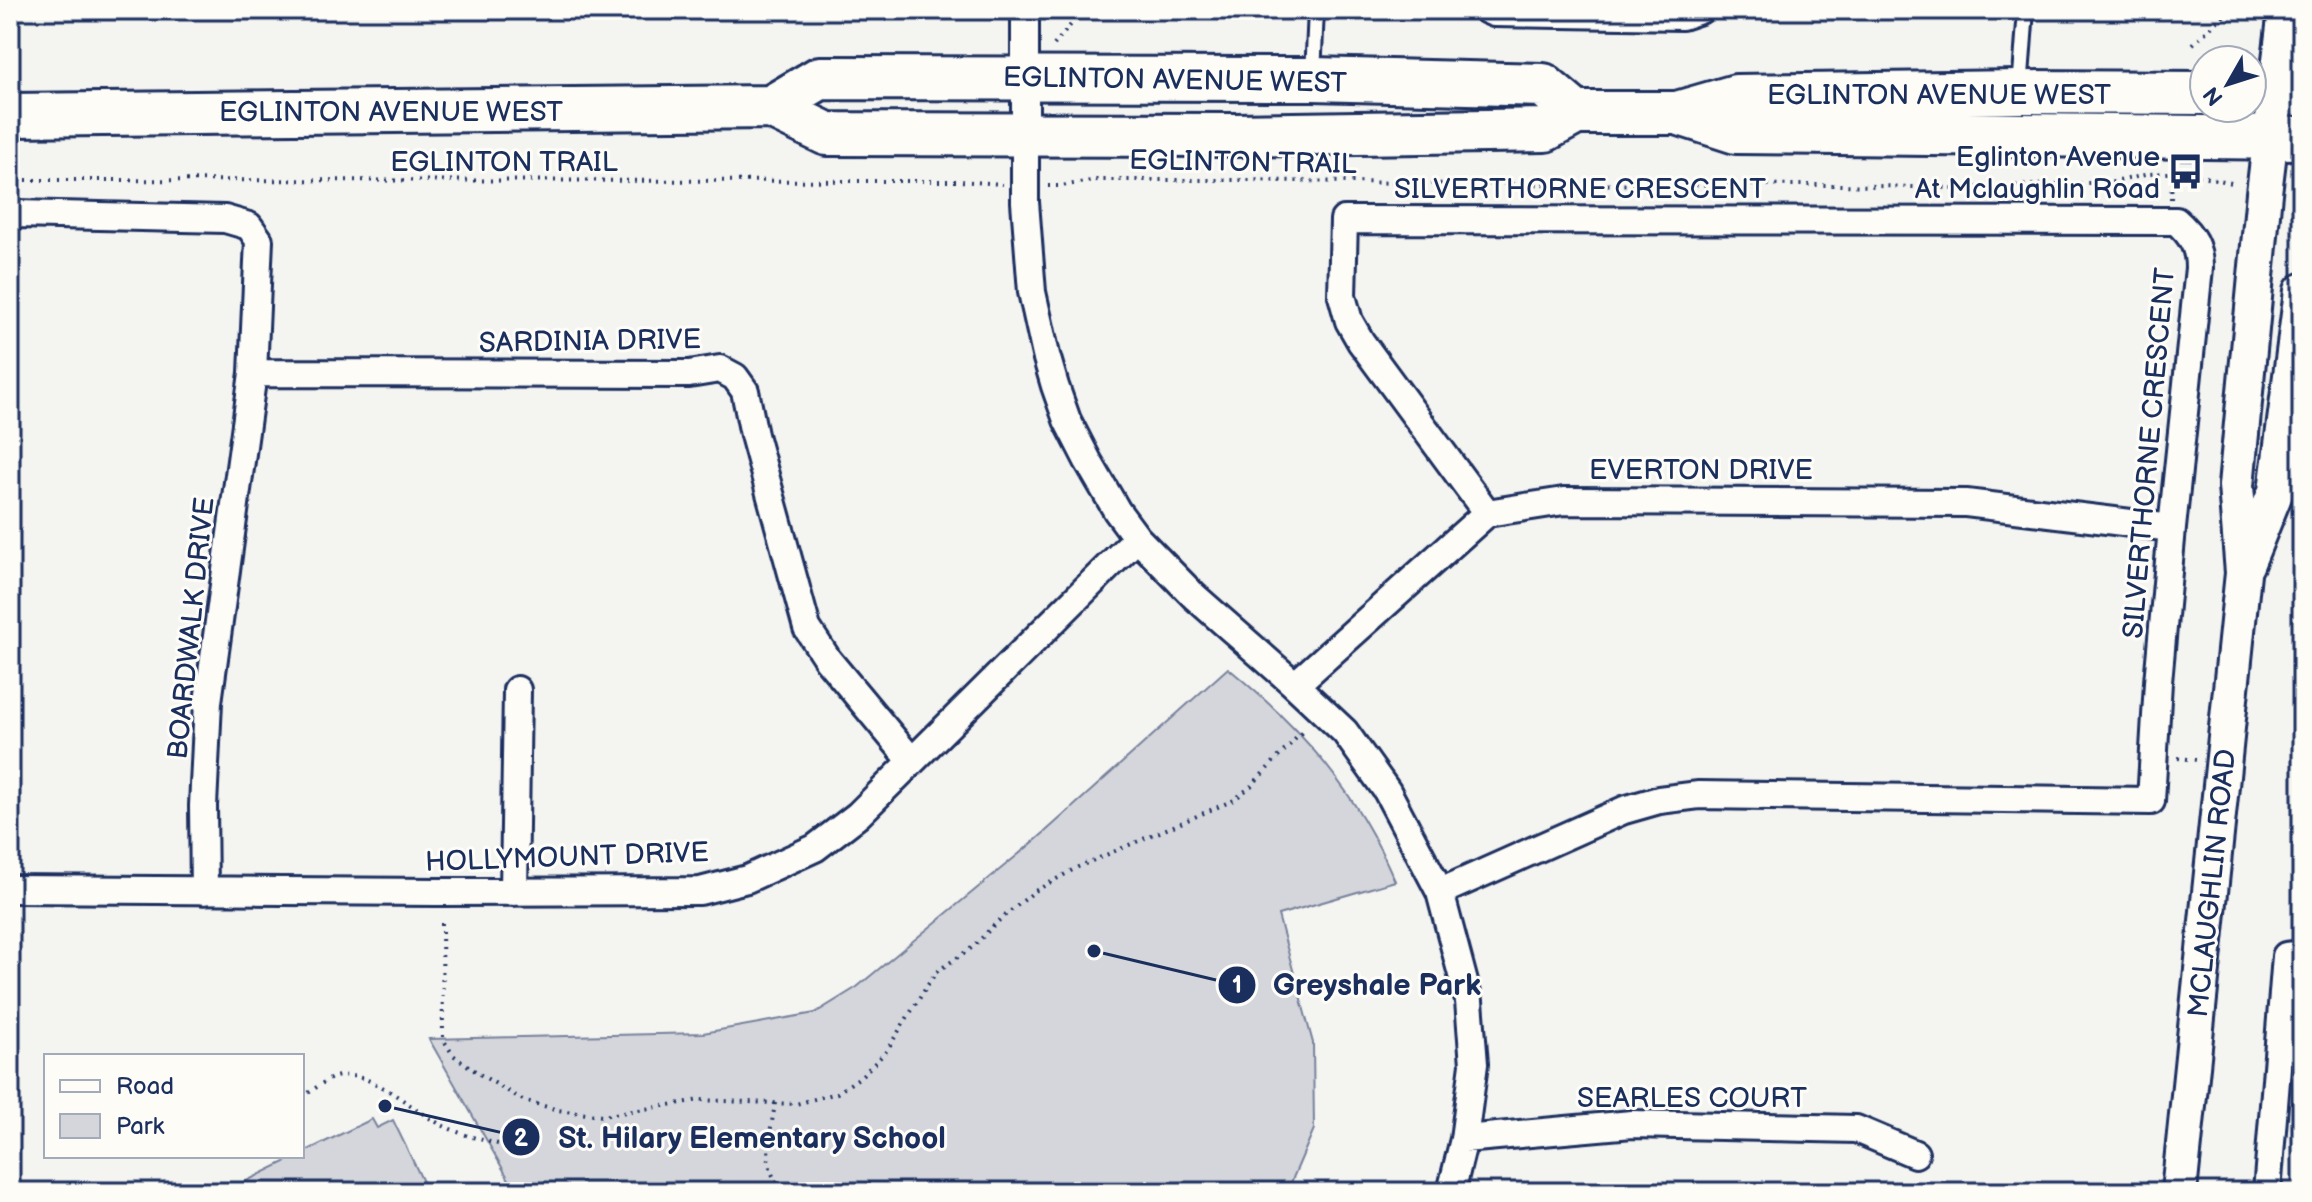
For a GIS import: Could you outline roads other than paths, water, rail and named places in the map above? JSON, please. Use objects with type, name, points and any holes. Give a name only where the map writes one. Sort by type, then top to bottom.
[{"type":"main road","name":"EGLINTON AVENUE WEST","points":[[771,107],[820,78],[1313,79],[1543,85],[1576,113]]},
{"type":"main road","name":"EGLINTON AVENUE WEST","points":[[10,115],[771,107],[827,134],[1234,135],[1545,130],[1576,113],[1677,113],[1736,96],[2188,93]]},
{"type":"main road","name":"EGLINTON AVENUE WEST","points":[[1677,113],[1736,132],[2286,138]]},
{"type":"street","points":[[1025,10],[1025,202],[1032,292],[1055,386],[1077,441],[1117,511],[1137,538],[1194,596],[1345,732],[1379,779],[1440,892],[1469,1001],[1474,1064],[1464,1139],[1451,1192]]},
{"type":"street","points":[[1487,10],[1494,13],[1682,16],[1700,10]]},
{"type":"street","name":"MCLAUGHLIN ROAD","points":[[2179,1192],[2243,573],[2236,486],[2286,138],[2277,93],[2286,10]]},
{"type":"street","name":"BOARDWALK DRIVE","points":[[10,219],[16,214],[225,219],[249,226],[259,240],[253,373],[208,702],[203,806],[204,891]]},
{"type":"street","name":"SILVERTHORNE CRESCENT","points":[[1440,892],[1624,810],[1659,800],[1699,795],[2151,801],[2172,528],[2199,251],[2189,233],[2176,221],[1344,220],[1342,296],[1349,321],[1361,342],[1487,513]]},
{"type":"street","name":"MCLAUGHLIN ROAD","points":[[2243,573],[2276,491],[2302,291]]},
{"type":"street","name":"SARDINIA DRIVE","points":[[253,373],[689,374],[720,369],[735,377],[745,391],[754,435],[807,628],[828,660],[911,760]]},
{"type":"street","name":"EVERTON DRIVE","points":[[1487,513],[1564,501],[1966,503],[2172,528]]},
{"type":"street","points":[[1295,685],[1487,513]]},
{"type":"street","name":"HOLLYMOUNT DRIVE","points":[[10,889],[700,891],[747,879],[815,848],[858,815],[1137,538]]},
{"type":"street","points":[[514,892],[517,690]]},
{"type":"street","points":[[2267,1192],[2286,956],[2302,954]]},
{"type":"street","name":"SEARLES COURT","points":[[1464,1139],[1632,1124],[1856,1129],[1915,1154]]},
{"type":"lane","points":[[1313,79],[1316,10]]},
{"type":"lane","points":[[2020,92],[2026,10]]},
{"type":"place","name":"Eglinton Avenue At Mclaughlin Road","points":[[2186,172]]},
{"type":"place","name":"Greyshale Park","points":[[1094,951]]},
{"type":"place","name":"St. Hilary Elementary School","points":[[385,1106]]}]
